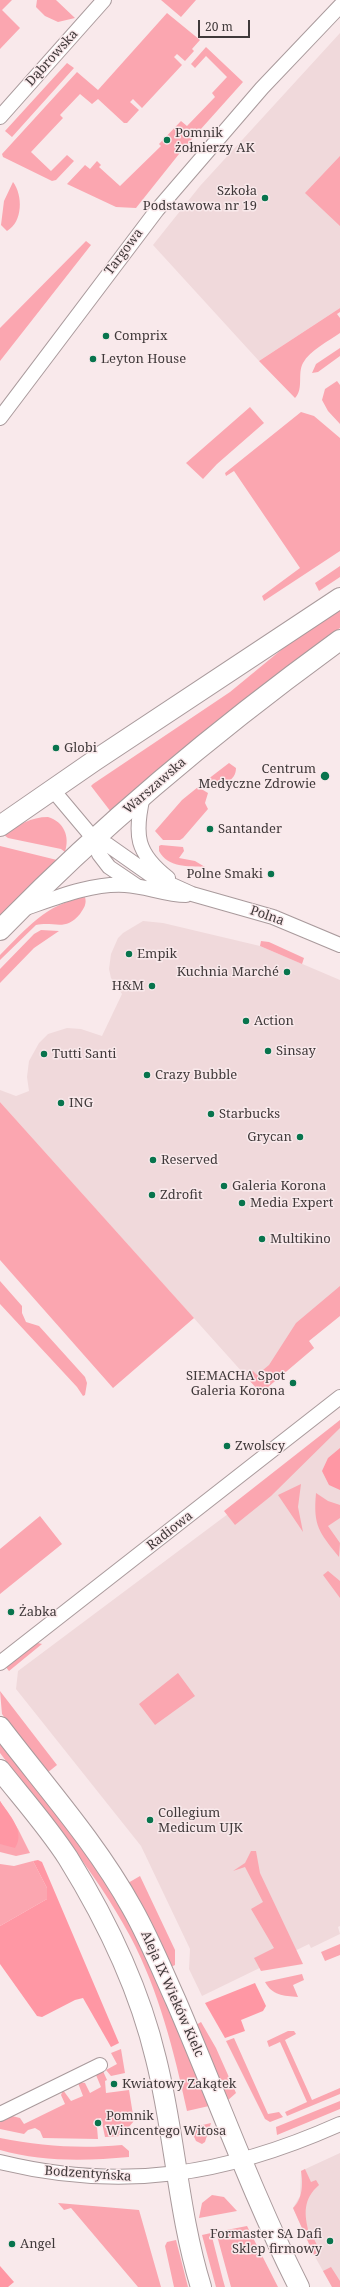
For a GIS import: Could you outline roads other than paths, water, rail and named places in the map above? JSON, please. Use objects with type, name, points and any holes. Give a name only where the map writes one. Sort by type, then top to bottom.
[{"type":"main road","points":[[0,826],[52,789],[340,598]]},
{"type":"main road","name":"Warszawska","points":[[0,930],[94,839],[143,796],[270,692],[340,640]]},
{"type":"main road","name":"Aleja IX Wieków Kielc","points":[[0,1727],[100,1858],[132,1908],[147,1937],[194,2042],[269,2225],[299,2287]]},
{"type":"main road","points":[[0,1770],[67,1858],[94,1903],[128,1972],[144,2013],[167,2110],[187,2228],[201,2287]]},
{"type":"street","name":"Dąbrowska","points":[[0,117],[104,0]]},
{"type":"street","name":"Targowa","points":[[0,418],[157,210],[262,88],[340,6]]},
{"type":"street","name":"Polna","points":[[52,789],[94,839],[99,854],[109,867],[137,886]]},
{"type":"street","name":"Polna","points":[[143,796],[139,830],[144,856],[155,867],[192,894]]},
{"type":"street","name":"Polna","points":[[94,839],[108,845],[152,876],[192,894],[273,917],[340,945]]},
{"type":"street","name":"Polna","points":[[19,910],[80,891],[113,885],[137,886],[167,894],[192,894]]},
{"type":"street","name":"Radiowa","points":[[0,1663],[340,1397]]},
{"type":"street","points":[[0,2114],[100,2065]]},
{"type":"street","name":"Bodzentyńska","points":[[0,2162],[83,2176],[133,2178],[177,2173],[243,2160],[288,2147],[340,2124]]},
{"type":"place","name":"Pomnik żołnierzy AK","points":[[167,140]]},
{"type":"place","name":"Szkoła Podstawowa nr 19","points":[[265,198]]},
{"type":"place","name":"Comprix","points":[[106,336]]},
{"type":"place","name":"Leyton House","points":[[93,359]]},
{"type":"place","name":"Globi","points":[[56,748]]},
{"type":"place","name":"Centrum Medyczne Zdrowie","points":[[325,776]]},
{"type":"place","name":"Santander","points":[[210,829]]},
{"type":"place","name":"Polne Smaki","points":[[271,874]]},
{"type":"place","name":"Empik","points":[[129,954]]},
{"type":"place","name":"Kuchnia Marché","points":[[287,972]]},
{"type":"place","name":"H&M","points":[[152,986]]},
{"type":"place","name":"Action","points":[[246,1021]]},
{"type":"place","name":"Sinsay","points":[[268,1051]]},
{"type":"place","name":"Tutti Santi","points":[[44,1054]]},
{"type":"place","name":"Crazy Bubble","points":[[147,1075]]},
{"type":"place","name":"ING","points":[[61,1103]]},
{"type":"place","name":"Starbucks","points":[[211,1114]]},
{"type":"place","name":"Grycan","points":[[300,1137]]},
{"type":"place","name":"Reserved","points":[[153,1160]]},
{"type":"place","name":"Galeria Korona","points":[[224,1186]]},
{"type":"place","name":"Zdrofit","points":[[152,1195]]},
{"type":"place","name":"Media Expert","points":[[242,1203]]},
{"type":"place","name":"Multikino","points":[[262,1239]]},
{"type":"place","name":"SIEMACHA Spot Galeria Korona","points":[[293,1383]]},
{"type":"place","name":"Zwolscy","points":[[227,1446]]},
{"type":"place","name":"Żabka","points":[[11,1612]]},
{"type":"place","name":"Collegium Medicum UJK","points":[[150,1820]]},
{"type":"place","name":"Kwiatowy Zakątek","points":[[114,2084]]},
{"type":"place","name":"Pomnik Wincentego Witosa","points":[[98,2123]]},
{"type":"place","name":"Formaster SA Dafi Sklep firmowy","points":[[330,2241]]},
{"type":"place","name":"Angel","points":[[12,2244]]}]
